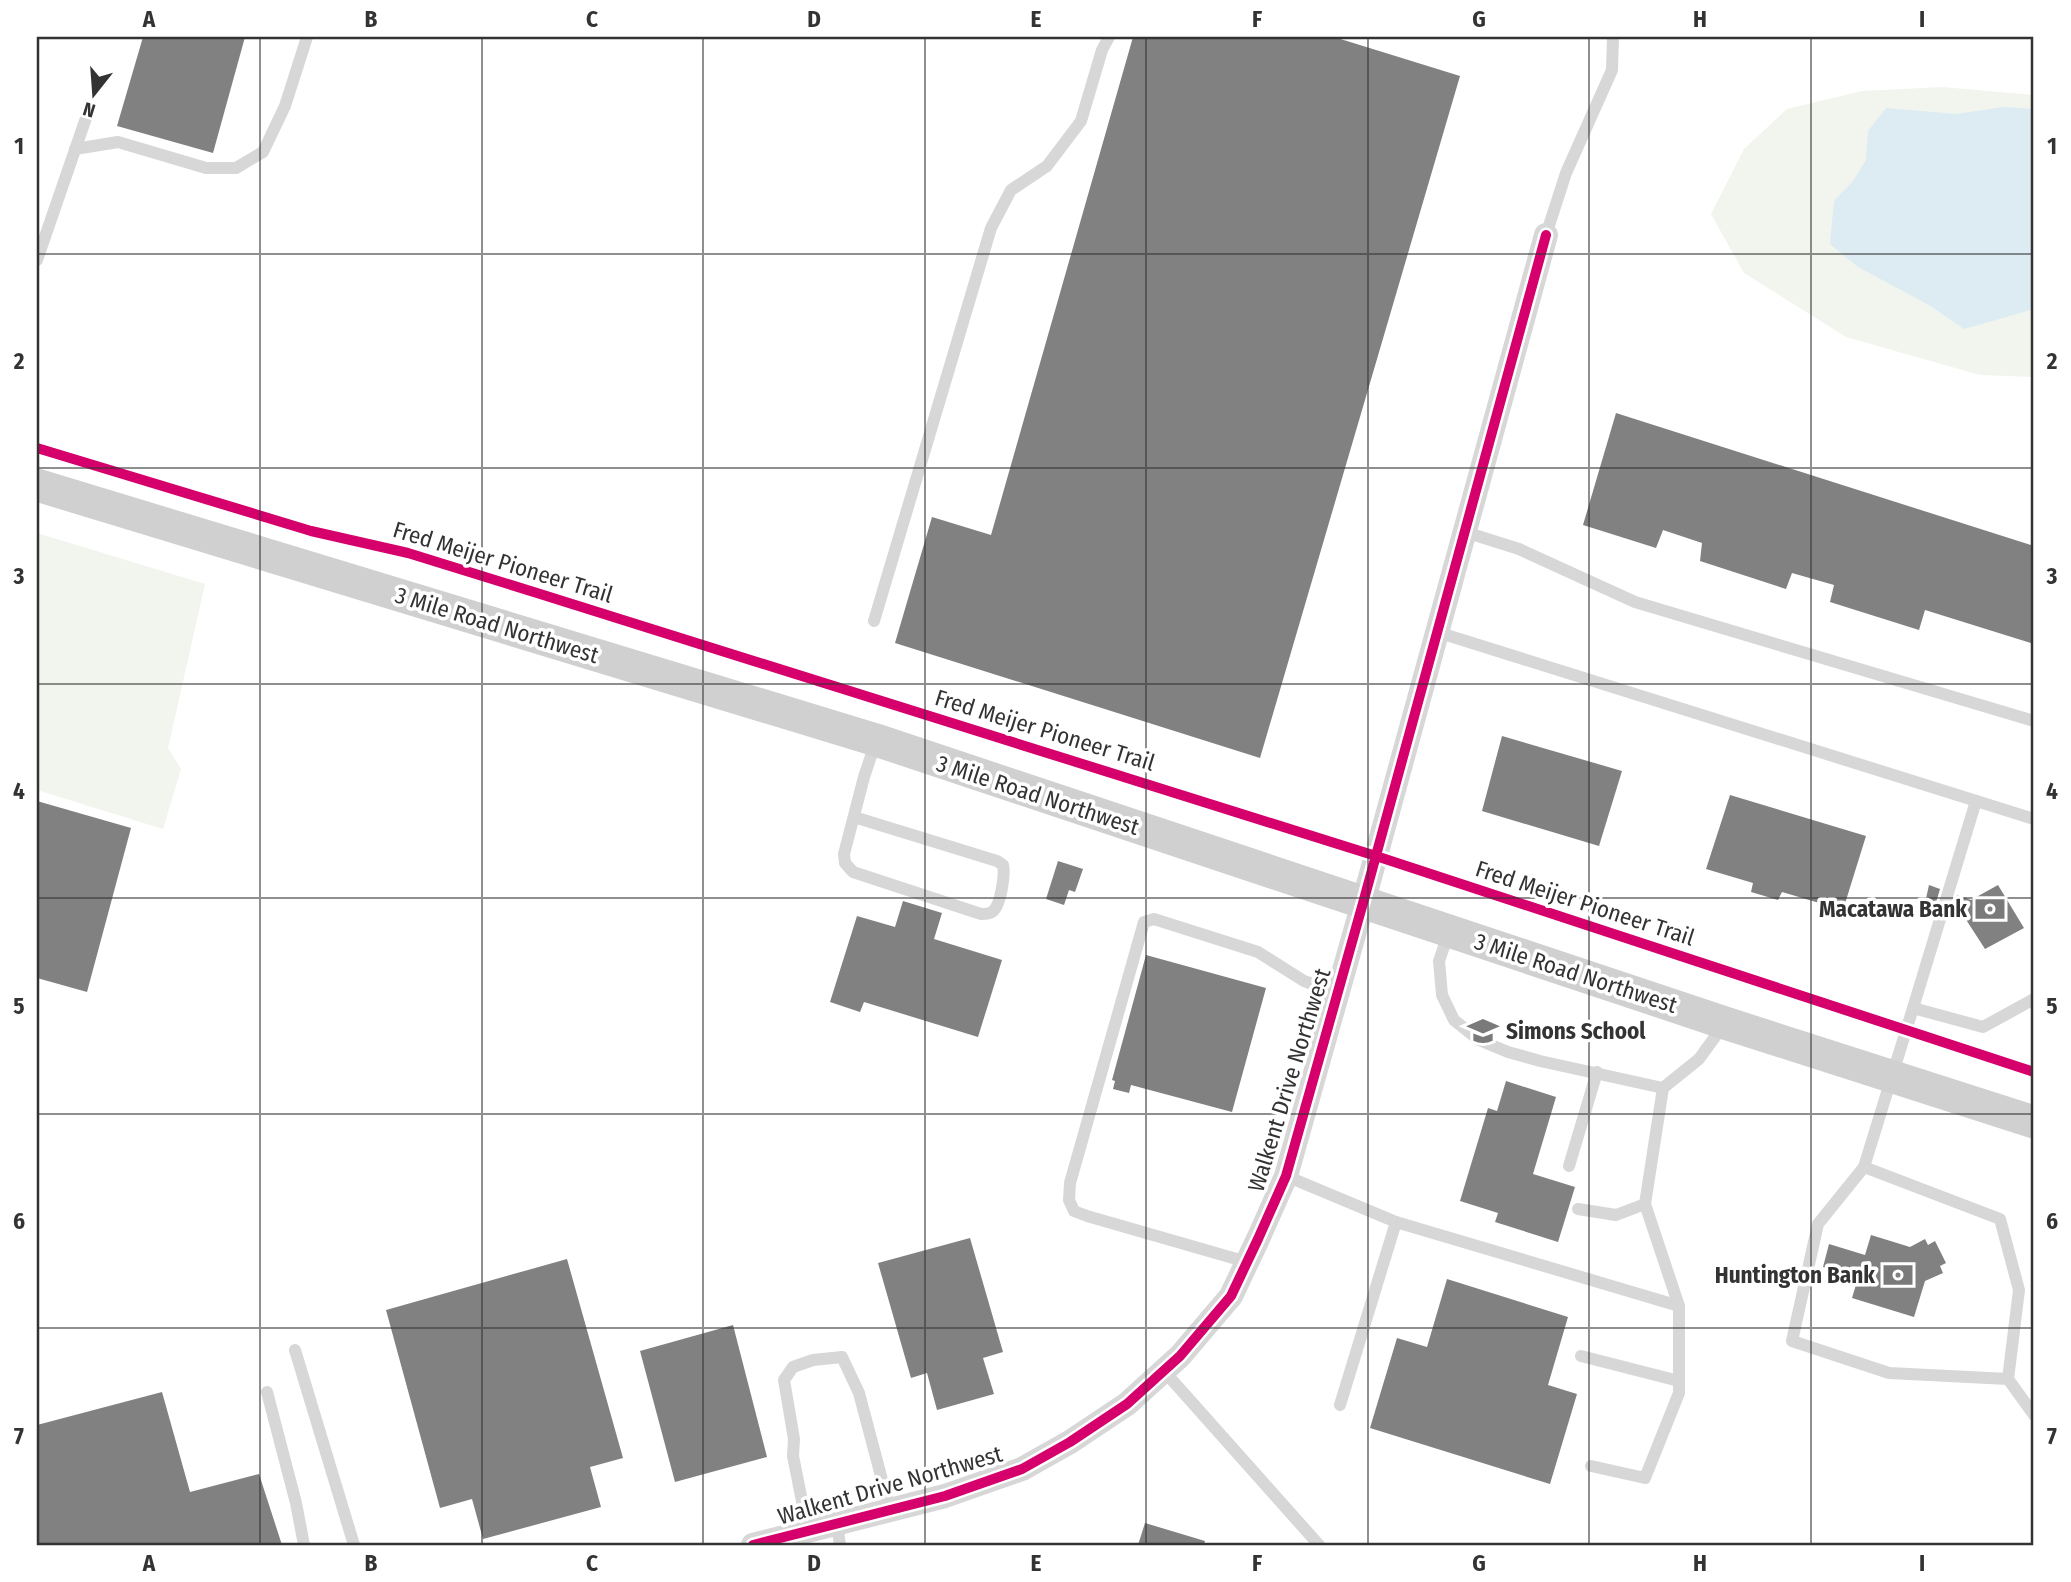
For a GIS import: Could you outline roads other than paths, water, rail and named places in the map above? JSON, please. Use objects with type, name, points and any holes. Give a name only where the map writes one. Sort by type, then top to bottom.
[{"type":"main road","name":"3 Mile Road Northwest","points":[[37,485],[876,740],[1725,1023],[2034,1122]]},
{"type":"street","name":"Walkent Drive Northwest","points":[[753,1545],[808,1531],[839,1534],[890,1510],[945,1496],[1022,1469],[1128,1404],[1180,1356],[1231,1296],[1286,1176],[1546,235]]},
{"type":"lane","points":[[75,149],[118,142],[206,168],[236,168],[262,152],[285,106],[307,37]]},
{"type":"lane","points":[[874,621],[991,228],[1011,190],[1047,166],[1081,121],[1102,50],[1109,37]]},
{"type":"lane","points":[[1546,235],[1566,173],[1612,70],[1613,37]]},
{"type":"lane","points":[[37,260],[86,118]]},
{"type":"lane","points":[[1465,532],[1519,549],[1635,601],[2034,721]]},
{"type":"lane","points":[[1437,632],[2034,819]]},
{"type":"lane","points":[[854,817],[997,861],[1003,865],[1005,872],[997,906],[991,913],[981,914],[853,872],[845,863],[844,853],[854,817],[876,740]]},
{"type":"lane","points":[[1976,801],[1864,1167],[1818,1224],[1792,1341],[1889,1373],[2008,1379]]},
{"type":"lane","points":[[1248,1262],[1087,1216],[1074,1211],[1069,1200],[1070,1182],[1144,922],[1154,919],[1258,952],[1304,981],[1338,993]]},
{"type":"lane","points":[[1450,931],[1439,961],[1442,995],[1454,1020],[1479,1040],[1508,1052],[1663,1088]]},
{"type":"lane","points":[[1913,1008],[1983,1027],[2034,999]]},
{"type":"lane","points":[[1591,1466],[1645,1478],[1679,1393],[1679,1306],[1645,1204],[1663,1088],[1699,1059],[1725,1023]]},
{"type":"lane","points":[[1569,1166],[1597,1072]]},
{"type":"lane","points":[[1864,1167],[2000,1219],[2019,1290],[2008,1379],[2034,1415]]},
{"type":"lane","points":[[1286,1176],[1396,1222],[1679,1306]]},
{"type":"lane","points":[[1578,1209],[1616,1215],[1645,1204]]},
{"type":"lane","points":[[1340,1405],[1396,1222]]},
{"type":"lane","points":[[295,1350],[354,1545]]},
{"type":"lane","points":[[1581,1356],[1679,1381]]},
{"type":"lane","points":[[808,1531],[793,1455],[794,1439],[785,1380],[793,1367],[813,1360],[842,1357],[859,1393],[890,1510]]},
{"type":"lane","points":[[1164,1371],[1319,1545]]},
{"type":"lane","points":[[267,1392],[304,1545]]},
{"type":"place","name":"Macatawa Bank","points":[[1990,909]]},
{"type":"place","name":"Simons School","points":[[1483,1031]]},
{"type":"place","name":"Huntington Bank","points":[[1898,1275]]}]
